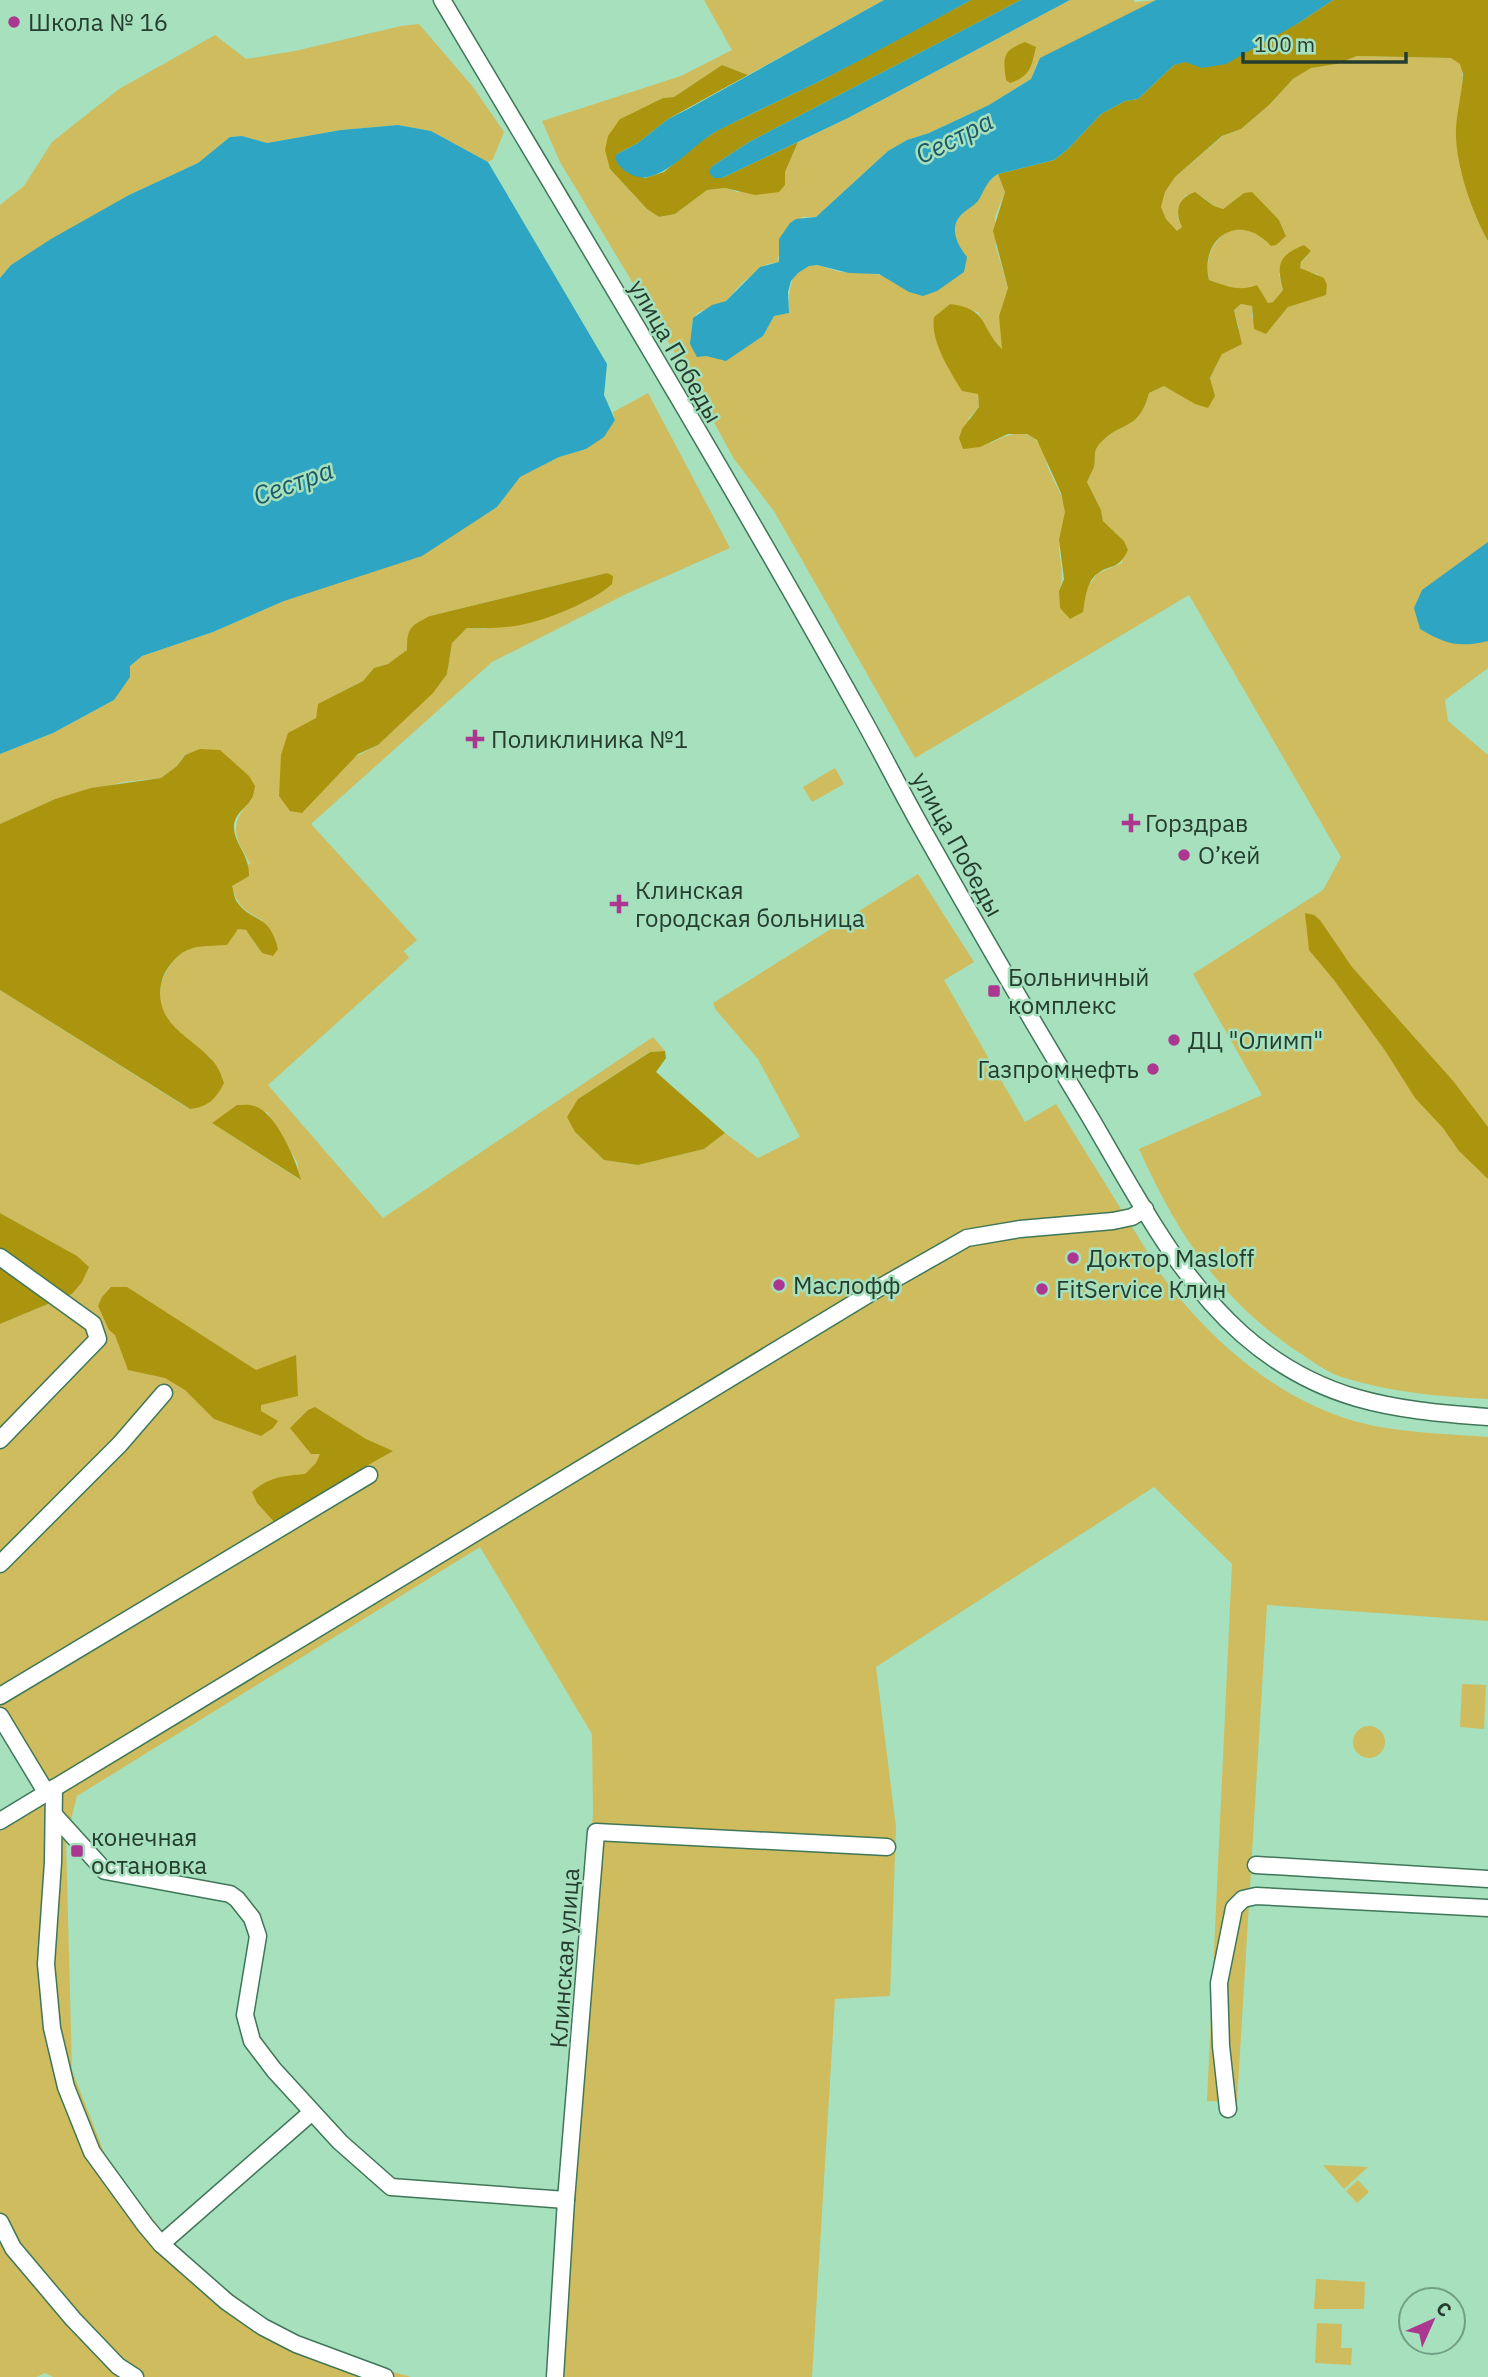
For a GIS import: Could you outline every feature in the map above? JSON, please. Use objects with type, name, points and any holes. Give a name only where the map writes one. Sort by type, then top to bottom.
[{"type":"street","name":"улица Победы","points":[[442,0],[818,640],[994,957],[1173,1254],[1239,1331],[1278,1361],[1320,1385],[1365,1402],[1488,1417]]},
{"type":"street","points":[[0,1821],[879,1288],[967,1238],[1020,1229],[1113,1221],[1132,1217],[1144,1209]]},
{"type":"street","points":[[0,1257],[93,1324],[99,1339],[0,1440]]},
{"type":"street","points":[[0,1564],[101,1463],[164,1393]]},
{"type":"street","points":[[0,1696],[369,1475]]},
{"type":"street","points":[[0,1716],[50,1790],[55,1816],[46,1964],[52,2028],[66,2087],[92,2152],[161,2244],[227,2302],[263,2328],[296,2344],[385,2377]]},
{"type":"street","points":[[55,1816],[105,1871],[230,1894],[237,1899],[252,1918],[258,1936],[245,2015],[252,2042],[340,2142],[391,2187],[566,2200]]},
{"type":"street","name":"Клинская улица","points":[[555,2377],[566,2200],[596,1832],[887,1847]]},
{"type":"street","points":[[1256,1865],[1488,1879]]},
{"type":"street","points":[[1228,2109],[1221,2046],[1219,1983],[1234,1908],[1243,1899],[1256,1896],[1488,1908]]},
{"type":"street","points":[[161,2244],[312,2112]]},
{"type":"street","points":[[0,2222],[13,2248],[73,2319],[118,2366],[135,2377]]},
{"type":"shaded area","points":[[704,0],[884,0],[748,75],[722,65],[674,97],[663,98],[620,119],[610,169],[647,209],[659,217],[675,214],[707,190],[725,188],[737,192],[785,185],[785,172],[798,142],[1070,0],[1156,0],[1037,63],[1031,79],[989,105],[929,133],[907,140],[888,151],[816,217],[802,217],[778,257],[779,262],[767,264],[743,282],[726,301],[697,313],[692,322],[693,336],[690,344],[706,356],[726,360],[763,336],[774,316],[789,313],[792,282],[799,270],[806,266],[817,265],[842,272],[873,274],[891,279],[960,249],[955,228],[957,221],[975,196],[998,174],[1005,192],[995,217],[996,247],[1008,288],[999,316],[1003,350],[988,333],[978,312],[950,304],[934,317],[978,394],[979,407],[968,419],[991,443],[1012,434],[1026,434],[1037,442],[1043,451],[1065,510],[1059,543],[1062,575],[1059,591],[1090,584],[1097,574],[1122,563],[1124,541],[1103,521],[1101,510],[1087,482],[1094,467],[1096,448],[1114,432],[1134,421],[1145,406],[1149,393],[1164,386],[1177,392],[1215,396],[1210,379],[1239,328],[1234,310],[1241,304],[1252,306],[1252,317],[1266,334],[1288,307],[1303,301],[1318,274],[1300,268],[1311,251],[1279,274],[1283,290],[1273,302],[1268,303],[1254,293],[1209,280],[1210,253],[1224,234],[1245,229],[1257,233],[1268,243],[1286,235],[1279,220],[1244,193],[1223,209],[1203,197],[1186,195],[1178,210],[1182,227],[1177,232],[1166,219],[1161,207],[1165,192],[1175,177],[1223,136],[1241,129],[1269,105],[1293,79],[1311,68],[1337,64],[1357,56],[1451,58],[1461,64],[1458,154],[1469,199],[1488,241],[1488,668],[1445,700],[1448,721],[1488,755],[1488,1399],[1416,1393],[1345,1378],[1323,1368],[1275,1335],[1226,1290],[1205,1265],[1169,1210],[1139,1149],[1262,1095],[1193,974],[1323,890],[1341,857],[1189,595],[915,758],[774,511],[734,459],[687,373],[560,162],[542,121],[681,76],[732,50]]},
{"type":"shaded area","points":[[971,0],[1021,0],[749,142],[711,167],[710,173],[714,178],[722,178],[798,142],[785,172],[785,185],[779,192],[755,195],[725,188],[707,190],[675,214],[659,217],[647,209],[610,169],[605,150],[608,136],[620,119],[663,98],[674,97],[722,65],[748,75],[668,119],[638,143],[617,154],[627,172],[645,178],[664,172],[718,130],[822,80]]},
{"type":"shaded area","points":[[1333,0],[1488,0],[1488,241],[1471,205],[1457,151],[1456,130],[1463,74],[1460,64],[1451,58],[1357,56],[1337,64],[1311,68],[1293,79],[1269,105],[1241,129],[1222,136],[1175,177],[1165,192],[1161,207],[1166,219],[1177,231],[1182,227],[1178,216],[1179,206],[1189,195],[1195,192],[1214,206],[1223,209],[1244,193],[1252,192],[1279,220],[1286,236],[1271,246],[1259,235],[1246,230],[1224,234],[1210,252],[1207,265],[1209,280],[1238,288],[1257,285],[1268,303],[1273,302],[1283,290],[1280,273],[1282,262],[1289,253],[1304,245],[1311,251],[1301,262],[1300,268],[1324,278],[1327,285],[1326,295],[1288,307],[1266,334],[1254,329],[1252,306],[1241,304],[1234,310],[1242,344],[1222,354],[1210,378],[1215,396],[1208,408],[1195,404],[1164,386],[1149,393],[1145,406],[1134,421],[1114,432],[1096,448],[1094,467],[1087,482],[1101,510],[1103,521],[1124,541],[1128,550],[1117,564],[1093,577],[1083,612],[1070,619],[1060,608],[1059,591],[1064,579],[1059,540],[1065,512],[1061,493],[1037,440],[1027,434],[1008,434],[980,447],[963,449],[959,438],[962,429],[979,407],[978,394],[962,391],[952,374],[938,346],[934,317],[950,304],[971,310],[978,314],[1002,349],[999,316],[1008,288],[993,231],[1005,192],[998,174],[1054,160],[1101,114],[1125,101],[1138,99],[1174,65],[1297,24]]},
{"type":"shaded area","points":[[419,24],[473,87],[504,132],[493,159],[488,162],[431,131],[398,125],[341,130],[267,143],[242,136],[230,137],[198,163],[129,195],[11,265],[0,278],[0,205],[24,186],[52,142],[119,89],[215,35],[246,59]]},
{"type":"shaded area","points":[[1025,42],[1036,47],[1031,65],[1026,74],[1010,83],[1006,80],[1006,56],[1012,48]]},
{"type":"shaded area","points":[[648,393],[730,548],[628,593],[492,662],[311,824],[417,940],[404,951],[409,958],[268,1085],[383,1218],[653,1037],[665,1051],[649,1052],[578,1099],[575,1132],[604,1160],[638,1165],[704,1149],[725,1133],[758,1158],[800,1137],[758,1059],[713,1003],[918,874],[974,962],[944,980],[1025,1122],[1056,1104],[1163,1277],[1228,1349],[1281,1388],[1339,1416],[1399,1430],[1488,1437],[1488,1621],[1267,1605],[1237,2102],[1207,2101],[1232,1564],[1154,1487],[876,1667],[896,1827],[890,1996],[835,1999],[812,2377],[547,2377],[593,1814],[592,1734],[480,1547],[77,1796],[66,1840],[72,2070],[107,2160],[181,2255],[278,2328],[382,2369],[411,2377],[53,2377],[45,2373],[36,2377],[0,2377],[0,1831],[47,1803],[54,1788],[0,1724],[0,1324],[72,1294],[76,1256],[0,1213],[0,990],[189,1109],[211,1058],[181,1035],[167,1018],[160,997],[164,977],[169,967],[184,951],[228,936],[238,929],[246,930],[262,953],[262,920],[242,907],[232,885],[250,863],[240,845],[236,830],[240,816],[252,799],[185,754],[177,766],[161,778],[124,782],[55,799],[0,824],[0,754],[53,733],[114,700],[130,666],[142,656],[213,632],[284,601],[343,580],[497,507],[519,477],[559,457],[586,449],[615,420],[613,412]],"holes":[[[607,573],[486,629],[467,628],[452,643],[447,674],[378,745],[279,796],[281,782],[308,723],[316,718],[319,704],[363,681],[374,668],[399,657],[407,650],[430,616]],[[267,1112],[297,1162],[300,1180],[212,1123]]]},
{"type":"shaded area","points":[[607,573],[613,576],[612,584],[594,597],[560,613],[509,627],[467,628],[452,643],[447,674],[433,693],[378,745],[358,754],[302,813],[290,811],[279,796],[281,755],[288,733],[316,718],[318,704],[363,681],[374,668],[388,664],[407,650],[409,632],[418,622],[430,616]]},
{"type":"shaded area","points":[[200,749],[220,750],[249,776],[255,786],[250,802],[238,814],[234,827],[236,839],[247,862],[249,876],[232,886],[237,902],[270,929],[278,949],[273,956],[262,953],[246,930],[238,929],[227,945],[192,948],[179,955],[166,971],[160,992],[165,1014],[178,1030],[213,1062],[224,1083],[211,1101],[190,1109],[0,990],[0,824],[55,799],[91,788],[161,778],[177,766],[185,755]]},
{"type":"shaded area","points":[[835,768],[844,784],[812,802],[803,787]]},
{"type":"shaded area","points":[[1305,913],[1320,920],[1352,967],[1454,1082],[1488,1127],[1488,1179],[1459,1151],[1443,1128],[1415,1098],[1386,1052],[1309,950]]},
{"type":"shaded area","points":[[665,1051],[666,1058],[656,1072],[725,1133],[704,1149],[638,1165],[604,1160],[575,1132],[567,1117],[578,1099],[650,1052]]},
{"type":"shaded area","points":[[237,1105],[254,1106],[270,1117],[290,1149],[301,1180],[212,1123]]},
{"type":"shaded area","points":[[0,1213],[77,1256],[89,1267],[72,1294],[0,1324]]},
{"type":"shaded area","points":[[111,1287],[127,1287],[256,1370],[296,1355],[298,1396],[261,1405],[261,1411],[278,1421],[261,1436],[214,1419],[185,1390],[165,1378],[128,1370],[115,1335],[109,1330],[98,1306]]},
{"type":"shaded area","points":[[315,1407],[366,1439],[393,1451],[277,1525],[257,1503],[252,1492],[277,1478],[305,1474],[316,1463],[320,1454],[311,1454],[290,1428],[308,1410]]},
{"type":"shaded area","points":[[1462,1684],[1486,1685],[1484,1729],[1460,1727]]},
{"type":"shaded area","points":[[1369,1726],[1380,1731],[1385,1742],[1380,1753],[1369,1758],[1358,1753],[1353,1742],[1358,1731]]},
{"type":"shaded area","points":[[1323,2165],[1368,2167],[1344,2189]]},
{"type":"shaded area","points":[[1358,2180],[1369,2192],[1357,2203],[1346,2191]]},
{"type":"shaded area","points":[[1316,2279],[1365,2282],[1364,2309],[1314,2309]]},
{"type":"shaded area","points":[[1317,2323],[1342,2324],[1341,2348],[1352,2348],[1351,2365],[1315,2363]]},
{"type":"water","points":[[884,0],[971,0],[839,71],[719,130],[658,174],[638,177],[628,173],[617,162],[617,154],[638,143],[668,119]]},
{"type":"water","points":[[1021,0],[1070,0],[848,118],[722,178],[714,178],[709,173],[711,167],[749,142]]},
{"type":"water","name":"Сестра","points":[[1156,0],[1333,0],[1297,24],[1226,64],[1202,68],[1185,62],[1174,65],[1138,99],[1125,101],[1101,114],[1054,160],[998,174],[988,183],[978,201],[962,214],[955,226],[956,237],[967,257],[964,272],[937,291],[923,296],[909,292],[879,274],[849,273],[817,265],[809,266],[791,281],[788,292],[789,313],[774,316],[763,336],[726,361],[706,356],[697,357],[690,344],[693,318],[712,305],[726,301],[760,267],[779,262],[779,239],[790,223],[796,219],[816,217],[888,151],[907,140],[929,133],[989,105],[1031,79],[1040,58]]},
{"type":"water","name":"Сестра","points":[[398,125],[431,131],[488,162],[607,364],[604,395],[615,420],[604,437],[586,449],[559,457],[520,477],[497,507],[422,556],[284,601],[213,632],[142,656],[130,666],[130,677],[114,700],[53,733],[0,754],[0,278],[11,265],[51,239],[129,195],[198,163],[230,137],[242,136],[267,143],[341,130]]},
{"type":"water","points":[[1488,542],[1488,641],[1452,643],[1420,629],[1414,608],[1422,590]]},
{"type":"place","name":"Школа № 16","points":[[14,22]]},
{"type":"place","name":"Поликлиника №1","points":[[475,739]]},
{"type":"place","name":"Горздрав","points":[[1131,823]]},
{"type":"place","name":"О’кей","points":[[1184,855]]},
{"type":"place","name":"Клинская городская больница","points":[[619,904]]},
{"type":"place","name":"Больничный комплекс","points":[[994,991]]},
{"type":"place","name":"ДЦ \"Олимп\"","points":[[1174,1040]]},
{"type":"place","name":"Газпромнефть","points":[[1153,1069]]},
{"type":"place","name":"Доктор Masloff","points":[[1073,1258]]},
{"type":"place","name":"Маслофф","points":[[779,1285]]},
{"type":"place","name":"FitService Клин","points":[[1042,1289]]},
{"type":"place","name":"конечная остановка","points":[[77,1851]]}]
